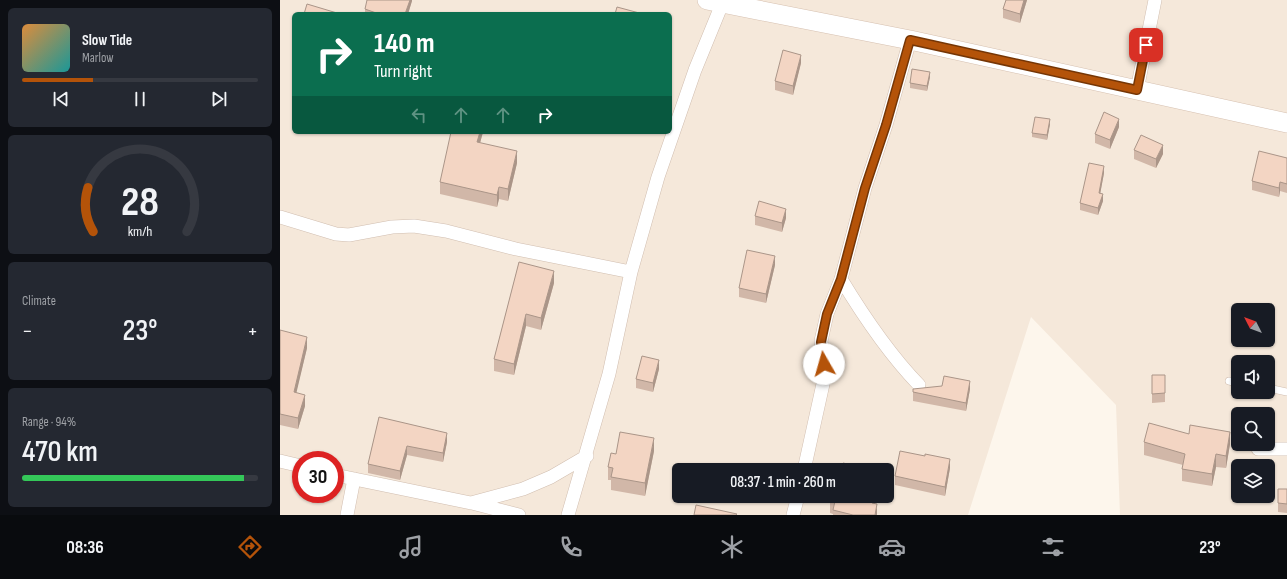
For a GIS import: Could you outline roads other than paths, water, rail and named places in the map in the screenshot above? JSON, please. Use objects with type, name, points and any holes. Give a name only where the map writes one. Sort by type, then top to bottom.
[{"type":"main road","points":[[718,1],[910,40],[1287,123]]},
{"type":"street","points":[[1137,90],[1155,0]]},
{"type":"street","points":[[568,515],[587,456],[609,374],[631,272],[661,170],[718,1]]},
{"type":"street","points":[[806,463],[825,375],[821,342],[827,314],[841,279],[865,188],[886,125],[910,40]]},
{"type":"street","points":[[280,217],[336,234],[349,235],[392,227],[414,226],[446,231],[516,249],[631,272]]},
{"type":"street","points":[[841,279],[862,314],[900,365],[919,385]]},
{"type":"street","points":[[1275,449],[1287,449]]},
{"type":"street","points":[[471,503],[524,489],[551,477],[587,456]]},
{"type":"street","points":[[280,461],[292,464]]},
{"type":"street","points":[[344,477],[471,503],[519,515]]},
{"type":"street","points":[[347,515],[354,479]]},
{"type":"street","points":[[793,515],[796,503]]},
{"type":"lane","points":[[1275,389],[1287,392]]}]
